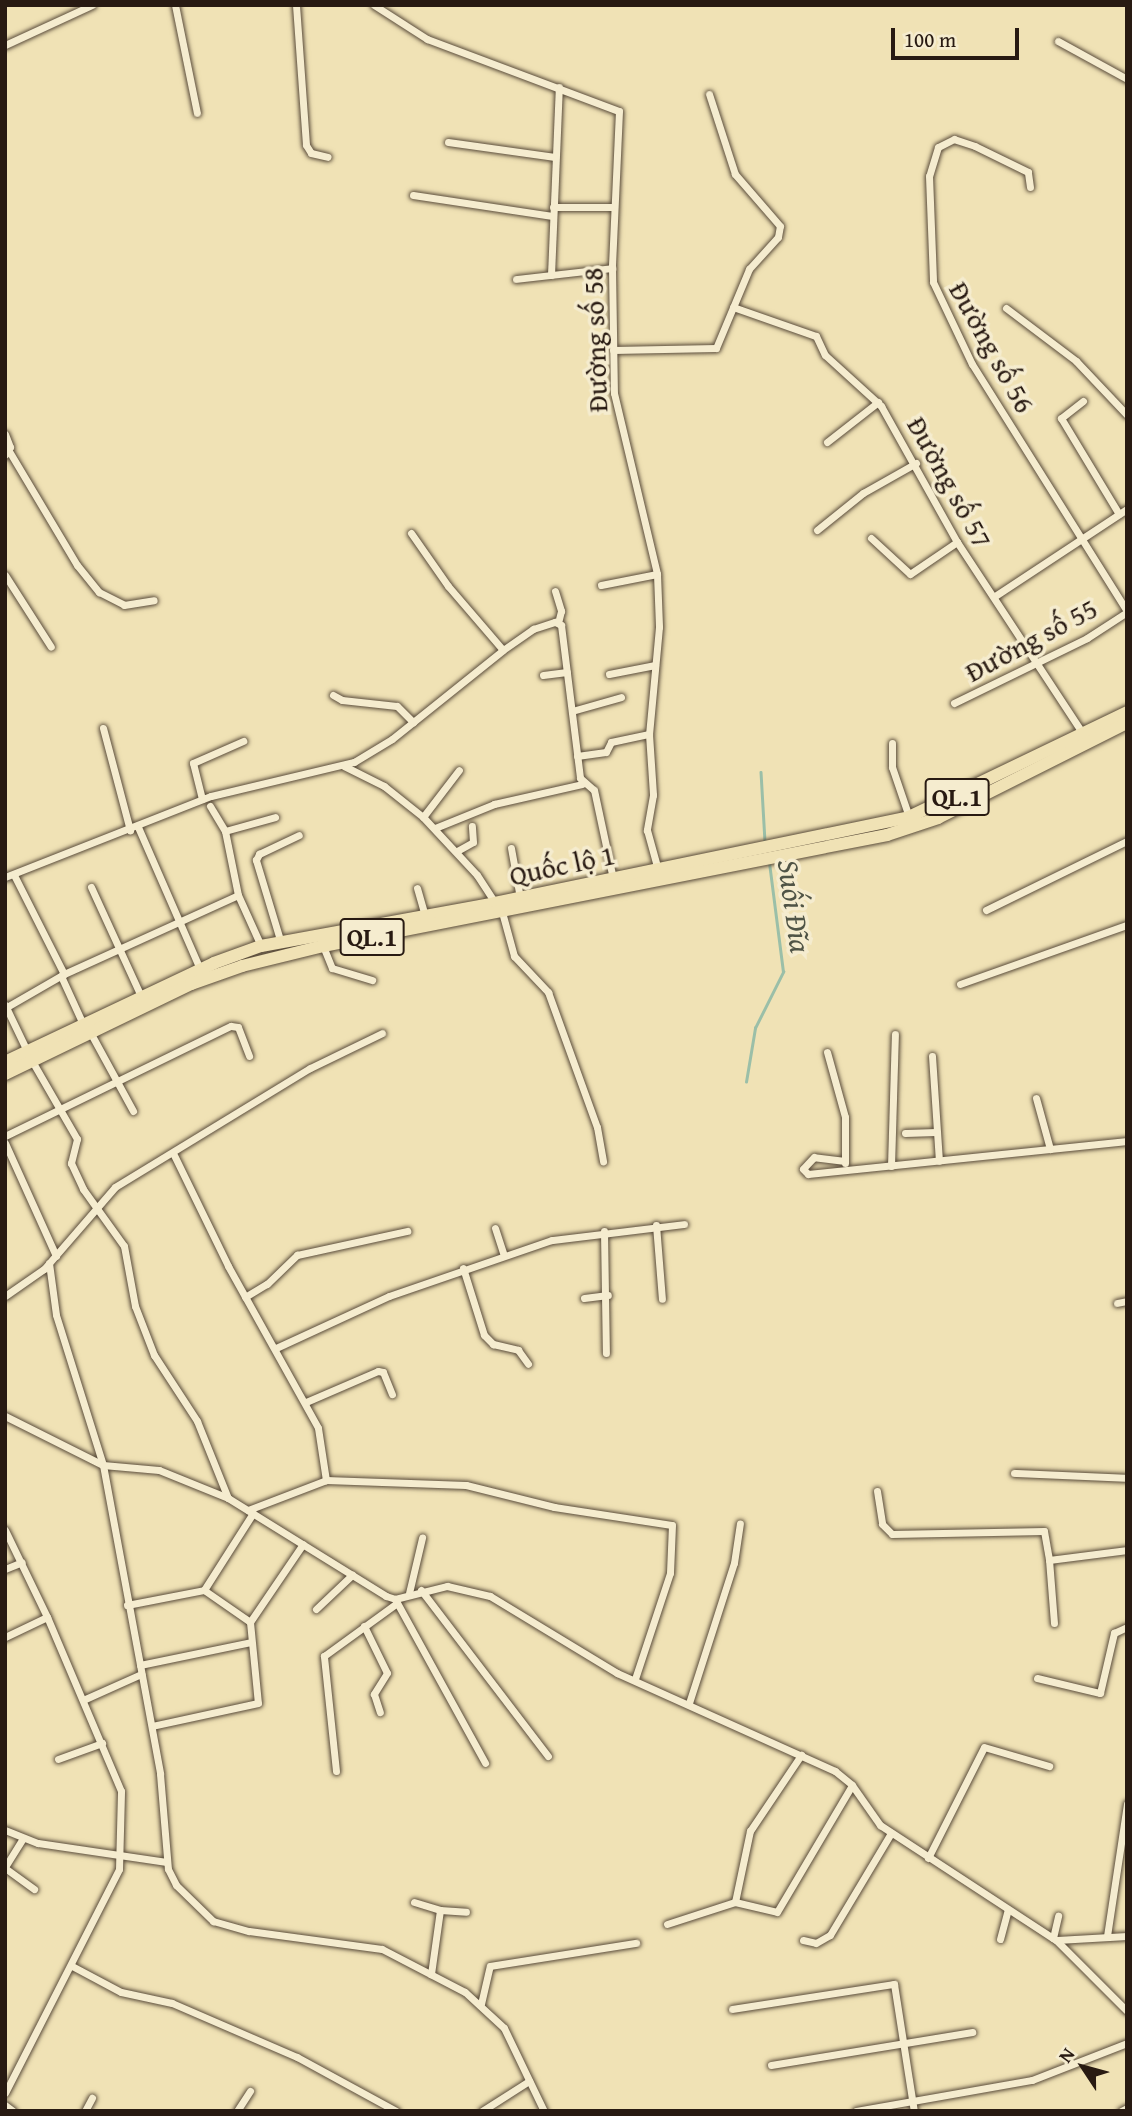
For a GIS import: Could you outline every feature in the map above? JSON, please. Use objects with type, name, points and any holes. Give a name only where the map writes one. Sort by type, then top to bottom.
[{"type":"highway","name":"Quốc lộ 1","points":[[5,1074],[30,1056],[87,1028],[215,975],[323,946],[777,852],[909,817],[1127,712]]},
{"type":"highway","name":"Quốc lộ 1","points":[[777,852],[887,835],[938,818],[1127,723]]},
{"type":"highway","name":"Quốc lộ 1","points":[[87,1028],[141,996],[261,946],[425,917],[498,908],[520,898],[658,870],[758,856]]},
{"type":"highway","name":"Quốc lộ 1","points":[[5,1062],[30,1056]]},
{"type":"street","points":[[5,45],[92,5]]},
{"type":"street","points":[[175,5],[197,113]]},
{"type":"street","points":[[296,5],[306,145],[311,153],[328,157]]},
{"type":"street","name":"Đường số 58","points":[[374,5],[427,39],[619,111],[612,268],[616,411],[657,574],[655,665],[649,734],[653,795],[647,830],[658,870]]},
{"type":"street","points":[[1058,41],[1127,79]]},
{"type":"street","points":[[551,275],[559,87]]},
{"type":"street","points":[[613,351],[716,348],[749,269],[778,237],[780,226],[735,174],[709,94]]},
{"type":"street","name":"Đường số 56","points":[[1030,187],[1031,174],[975,146],[949,139],[938,147],[929,176],[932,276],[945,314],[971,364],[1127,612]]},
{"type":"street","points":[[448,142],[555,157]]},
{"type":"street","points":[[413,195],[552,212],[614,207]]},
{"type":"street","points":[[516,279],[612,268]]},
{"type":"street","name":"Đường số 57","points":[[733,307],[817,336],[825,355],[878,402],[916,463],[957,542],[1084,735]]},
{"type":"street","points":[[1006,308],[1076,361],[1127,415]]},
{"type":"street","points":[[1083,401],[1061,418],[1119,514]]},
{"type":"street","points":[[827,442],[878,402]]},
{"type":"street","points":[[5,434],[7,453],[77,565],[99,592],[124,605],[154,600]]},
{"type":"street","points":[[817,530],[863,494],[916,463]]},
{"type":"street","points":[[995,596],[1127,509]]},
{"type":"street","points":[[411,533],[448,586],[503,650]]},
{"type":"street","points":[[871,538],[911,574],[957,542]]},
{"type":"street","points":[[601,585],[657,574]]},
{"type":"street","points":[[5,575],[51,648]]},
{"type":"street","points":[[555,591],[561,611],[558,623],[582,784]]},
{"type":"street","name":"Đường số 55","points":[[954,703],[1038,662],[1127,612]]},
{"type":"street","points":[[133,1111],[9,876],[134,829],[202,799],[275,777],[308,776],[344,766],[371,753],[533,629],[558,623]]},
{"type":"street","points":[[609,674],[655,665]]},
{"type":"street","points":[[543,675],[567,672]]},
{"type":"street","points":[[333,695],[342,700],[397,706],[413,722]]},
{"type":"street","points":[[572,711],[621,697]]},
{"type":"street","points":[[103,728],[134,829],[200,970]]},
{"type":"street","points":[[577,756],[606,752],[611,742],[649,734]]},
{"type":"street","points":[[202,799],[194,762],[243,741]]},
{"type":"street","points":[[892,743],[892,767],[909,817]]},
{"type":"street","points":[[344,766],[384,786],[424,817],[457,851],[498,908],[514,956],[548,992],[597,1126],[603,1161]]},
{"type":"street","points":[[424,817],[459,769]]},
{"type":"street","points":[[435,828],[494,804],[582,784],[594,790],[613,879]]},
{"type":"street","points":[[210,806],[225,831],[238,895],[261,946]]},
{"type":"street","points":[[225,831],[275,817]]},
{"type":"street","points":[[457,851],[473,842],[472,826]]},
{"type":"street","points":[[281,943],[256,860],[259,854],[299,835]]},
{"type":"street","points":[[986,910],[1127,841]]},
{"type":"street","points":[[511,848],[520,898]]},
{"type":"street","points":[[91,887],[141,996]]},
{"type":"street","points":[[417,888],[425,917]]},
{"type":"street","points":[[228,1498],[197,1421],[147,1339],[119,1235],[95,1206],[71,1163],[77,1139],[59,1110],[6,1007],[63,975],[238,895]]},
{"type":"street","points":[[960,984],[1127,925]]},
{"type":"street","points":[[323,946],[332,968],[372,980]]},
{"type":"street","points":[[5,1136],[115,1080],[231,1026],[238,1027],[249,1056]]},
{"type":"street","points":[[5,1296],[49,1263],[95,1206],[115,1187],[332,1056],[382,1033]]},
{"type":"street","points":[[891,1166],[895,1034]]},
{"type":"street","points":[[827,1052],[845,1117],[845,1170]]},
{"type":"street","points":[[932,1056],[939,1161]]},
{"type":"street","points":[[1036,1098],[1050,1149]]},
{"type":"street","points":[[905,1133],[936,1132]]},
{"type":"street","points":[[845,1161],[814,1157],[803,1169],[808,1174],[1127,1141]]},
{"type":"street","points":[[5,1143],[56,1256]]},
{"type":"street","points":[[173,1153],[245,1297],[306,1402],[321,1437],[326,1480]]},
{"type":"street","points":[[276,1348],[348,1313],[463,1268],[552,1240],[604,1231],[684,1224]]},
{"type":"street","points":[[656,1225],[662,1299]]},
{"type":"street","points":[[495,1228],[504,1255]]},
{"type":"street","points":[[245,1297],[267,1284],[297,1255],[407,1231]]},
{"type":"street","points":[[604,1231],[608,1295],[606,1353]]},
{"type":"street","points":[[49,1263],[56,1315],[103,1465],[127,1605],[152,1726],[164,1802],[167,1861],[183,1895],[213,1921],[248,1931],[382,1949],[431,1974],[481,2004],[504,2028],[544,2111]]},
{"type":"street","points":[[463,1268],[484,1335],[493,1344],[518,1350],[528,1364]]},
{"type":"street","points":[[584,1298],[608,1295]]},
{"type":"street","points":[[1117,1303],[1127,1301]]},
{"type":"street","points":[[306,1402],[378,1371],[383,1372],[392,1394]]},
{"type":"street","points":[[5,1416],[103,1465],[159,1469],[228,1498],[396,1601],[485,1763]]},
{"type":"street","points":[[1014,1473],[1127,1478]]},
{"type":"street","points":[[204,1590],[250,1511],[326,1480],[466,1485],[554,1507],[673,1525],[670,1573],[635,1679]]},
{"type":"street","points":[[877,1491],[883,1524],[892,1534],[1044,1531],[1054,1623]]},
{"type":"street","points":[[689,1703],[736,1556],[740,1522]]},
{"type":"street","points":[[5,1530],[47,1617],[121,1790],[120,1858],[116,1880],[5,2093]]},
{"type":"street","points":[[409,1593],[422,1538]]},
{"type":"street","points":[[152,1726],[258,1703],[250,1622],[303,1544]]},
{"type":"street","points":[[1049,1560],[1127,1550]]},
{"type":"street","points":[[5,1570],[22,1562]]},
{"type":"street","points":[[316,1609],[352,1576]]},
{"type":"street","points":[[336,1771],[324,1656],[409,1593],[463,1587],[490,1596],[606,1667],[835,1771],[852,1785],[873,1818],[891,1833],[1054,1939],[1127,2011]]},
{"type":"street","points":[[127,1605],[204,1590],[250,1622]]},
{"type":"street","points":[[421,1590],[548,1756]]},
{"type":"street","points":[[5,1637],[47,1617]]},
{"type":"street","points":[[364,1626],[387,1673],[374,1694],[380,1712]]},
{"type":"street","points":[[1037,1678],[1100,1693],[1114,1633],[1127,1627]]},
{"type":"street","points":[[140,1665],[251,1642]]},
{"type":"street","points":[[83,1700],[141,1674]]},
{"type":"street","points":[[58,1759],[102,1743]]},
{"type":"street","points":[[928,1858],[984,1747],[1049,1766]]},
{"type":"street","points":[[736,1902],[750,1831],[801,1755]]},
{"type":"street","points":[[667,1924],[736,1902],[777,1912],[852,1785]]},
{"type":"street","points":[[1107,1936],[1127,1804]]},
{"type":"street","points":[[5,1830],[23,1838],[120,1858],[167,1861]]},
{"type":"street","points":[[803,1940],[816,1943],[830,1936],[891,1833]]},
{"type":"street","points":[[23,1838],[5,1868],[34,1889]]},
{"type":"street","points":[[414,1902],[440,1910],[466,1912]]},
{"type":"street","points":[[1000,1939],[1008,1909]]},
{"type":"street","points":[[431,1974],[440,1910]]},
{"type":"street","points":[[1054,1939],[1058,1916]]},
{"type":"street","points":[[1054,1939],[1127,1936]]},
{"type":"street","points":[[481,2004],[490,1966],[636,1943]]},
{"type":"street","points":[[72,1966],[121,1992],[172,2003],[297,2057],[396,2111]]},
{"type":"street","points":[[732,2009],[894,1984],[914,2111]]},
{"type":"street","points":[[771,2065],[972,2032]]},
{"type":"street","points":[[856,2111],[1032,2080],[1127,2043]]},
{"type":"street","points":[[482,2111],[529,2081]]},
{"type":"street","points":[[237,2111],[250,2091]]},
{"type":"street","points":[[85,2111],[92,2098]]},
{"type":"street","points":[[5,2105],[13,2111]]},
{"type":"street","points":[[1121,2111],[1127,2108]]},
{"type":"waterway","name":"Suối Đĩa","points":[[761,772],[765,842]]},
{"type":"waterway","name":"Suối Đĩa","points":[[746,1082],[755,1028],[783,972],[769,862]]}]
